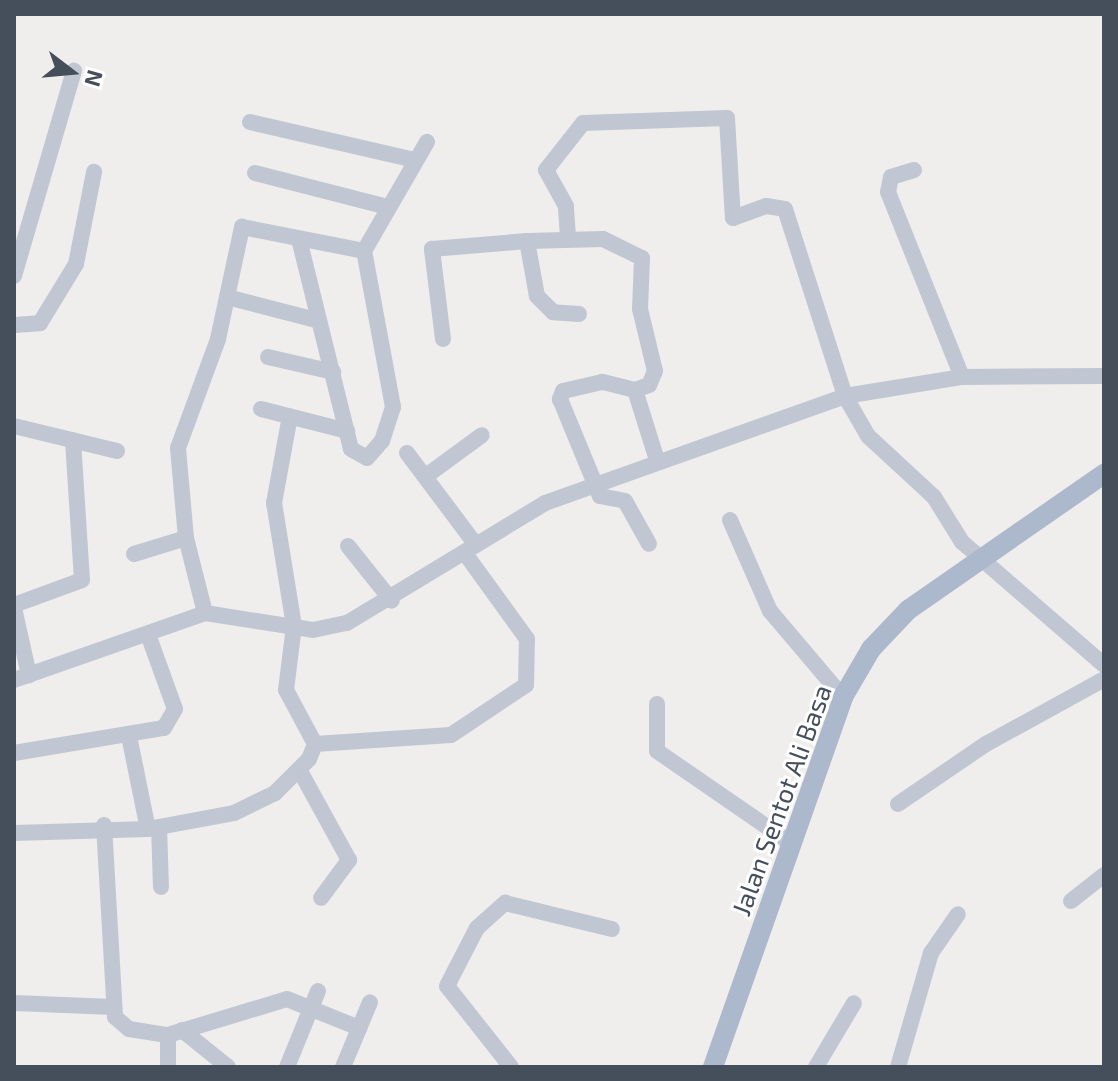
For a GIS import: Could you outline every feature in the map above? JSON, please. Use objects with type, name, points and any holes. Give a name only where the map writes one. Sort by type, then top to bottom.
[{"type":"main road","name":"Jalan Sentot Ali Basa","points":[[713,1067],[843,697],[871,649],[908,610],[979,557],[1104,474]]},
{"type":"street","points":[[14,276],[74,71]]},
{"type":"street","points":[[568,237],[566,206],[546,170],[583,123],[727,118],[733,218],[766,206],[785,209],[845,396],[868,436],[924,487],[979,557],[1104,665]]},
{"type":"street","points":[[250,122],[414,160]]},
{"type":"street","points":[[299,239],[316,320],[333,372],[351,449],[367,458],[392,423],[364,251],[427,142]]},
{"type":"street","points":[[914,170],[891,177],[888,192],[962,377]]},
{"type":"street","points":[[14,325],[40,323],[76,264],[94,172]]},
{"type":"street","points":[[255,173],[387,207]]},
{"type":"street","points":[[205,613],[186,538],[178,448],[227,297],[242,227],[364,251]]},
{"type":"street","points":[[443,339],[432,249],[568,237],[617,241],[642,258],[640,309],[655,371],[635,390]]},
{"type":"street","points":[[527,241],[537,296],[553,312],[579,314]]},
{"type":"street","points":[[227,297],[316,320]]},
{"type":"street","points":[[268,357],[333,372]]},
{"type":"street","points":[[73,440],[82,580],[14,607],[22,677],[149,637],[205,613],[294,626],[347,623],[392,601],[470,548],[595,482],[845,396],[962,377],[1104,376]]},
{"type":"street","points":[[635,390],[602,382],[560,395],[600,496],[625,501],[649,544]]},
{"type":"street","points":[[635,390],[657,460]]},
{"type":"street","points":[[261,409],[347,431]]},
{"type":"street","points":[[290,416],[274,503],[294,626],[286,690],[315,744]]},
{"type":"street","points":[[14,426],[117,451]]},
{"type":"street","points":[[426,476],[482,435]]},
{"type":"street","points":[[315,744],[451,735],[526,685],[527,639],[426,476],[407,453]]},
{"type":"street","points":[[730,520],[770,611],[843,697]]},
{"type":"street","points":[[134,554],[186,538]]},
{"type":"street","points":[[348,546],[392,601]]},
{"type":"street","points":[[14,753],[129,736],[174,719],[149,637]]},
{"type":"street","points":[[898,804],[986,744],[1104,679]]},
{"type":"street","points":[[657,704],[657,751],[792,844]]},
{"type":"street","points":[[129,736],[154,828],[161,887]]},
{"type":"street","points":[[14,833],[104,825],[154,828],[257,805],[300,771],[315,744]]},
{"type":"street","points":[[300,771],[349,860],[321,898]]},
{"type":"street","points":[[104,825],[113,1007],[129,1029],[175,1033],[287,999],[359,1028]]},
{"type":"street","points":[[1071,901],[1104,875]]},
{"type":"street","points":[[505,1065],[447,986],[477,928],[498,905],[512,903],[528,914],[612,929]]},
{"type":"street","points":[[898,1067],[931,953],[958,914]]},
{"type":"street","points":[[287,1067],[318,991]]},
{"type":"street","points":[[343,1067],[370,1002]]},
{"type":"street","points":[[14,1003],[113,1007]]},
{"type":"street","points":[[816,1067],[854,1003]]},
{"type":"street","points":[[168,1067],[175,1033]]},
{"type":"street","points":[[175,1033],[228,1067]]}]
